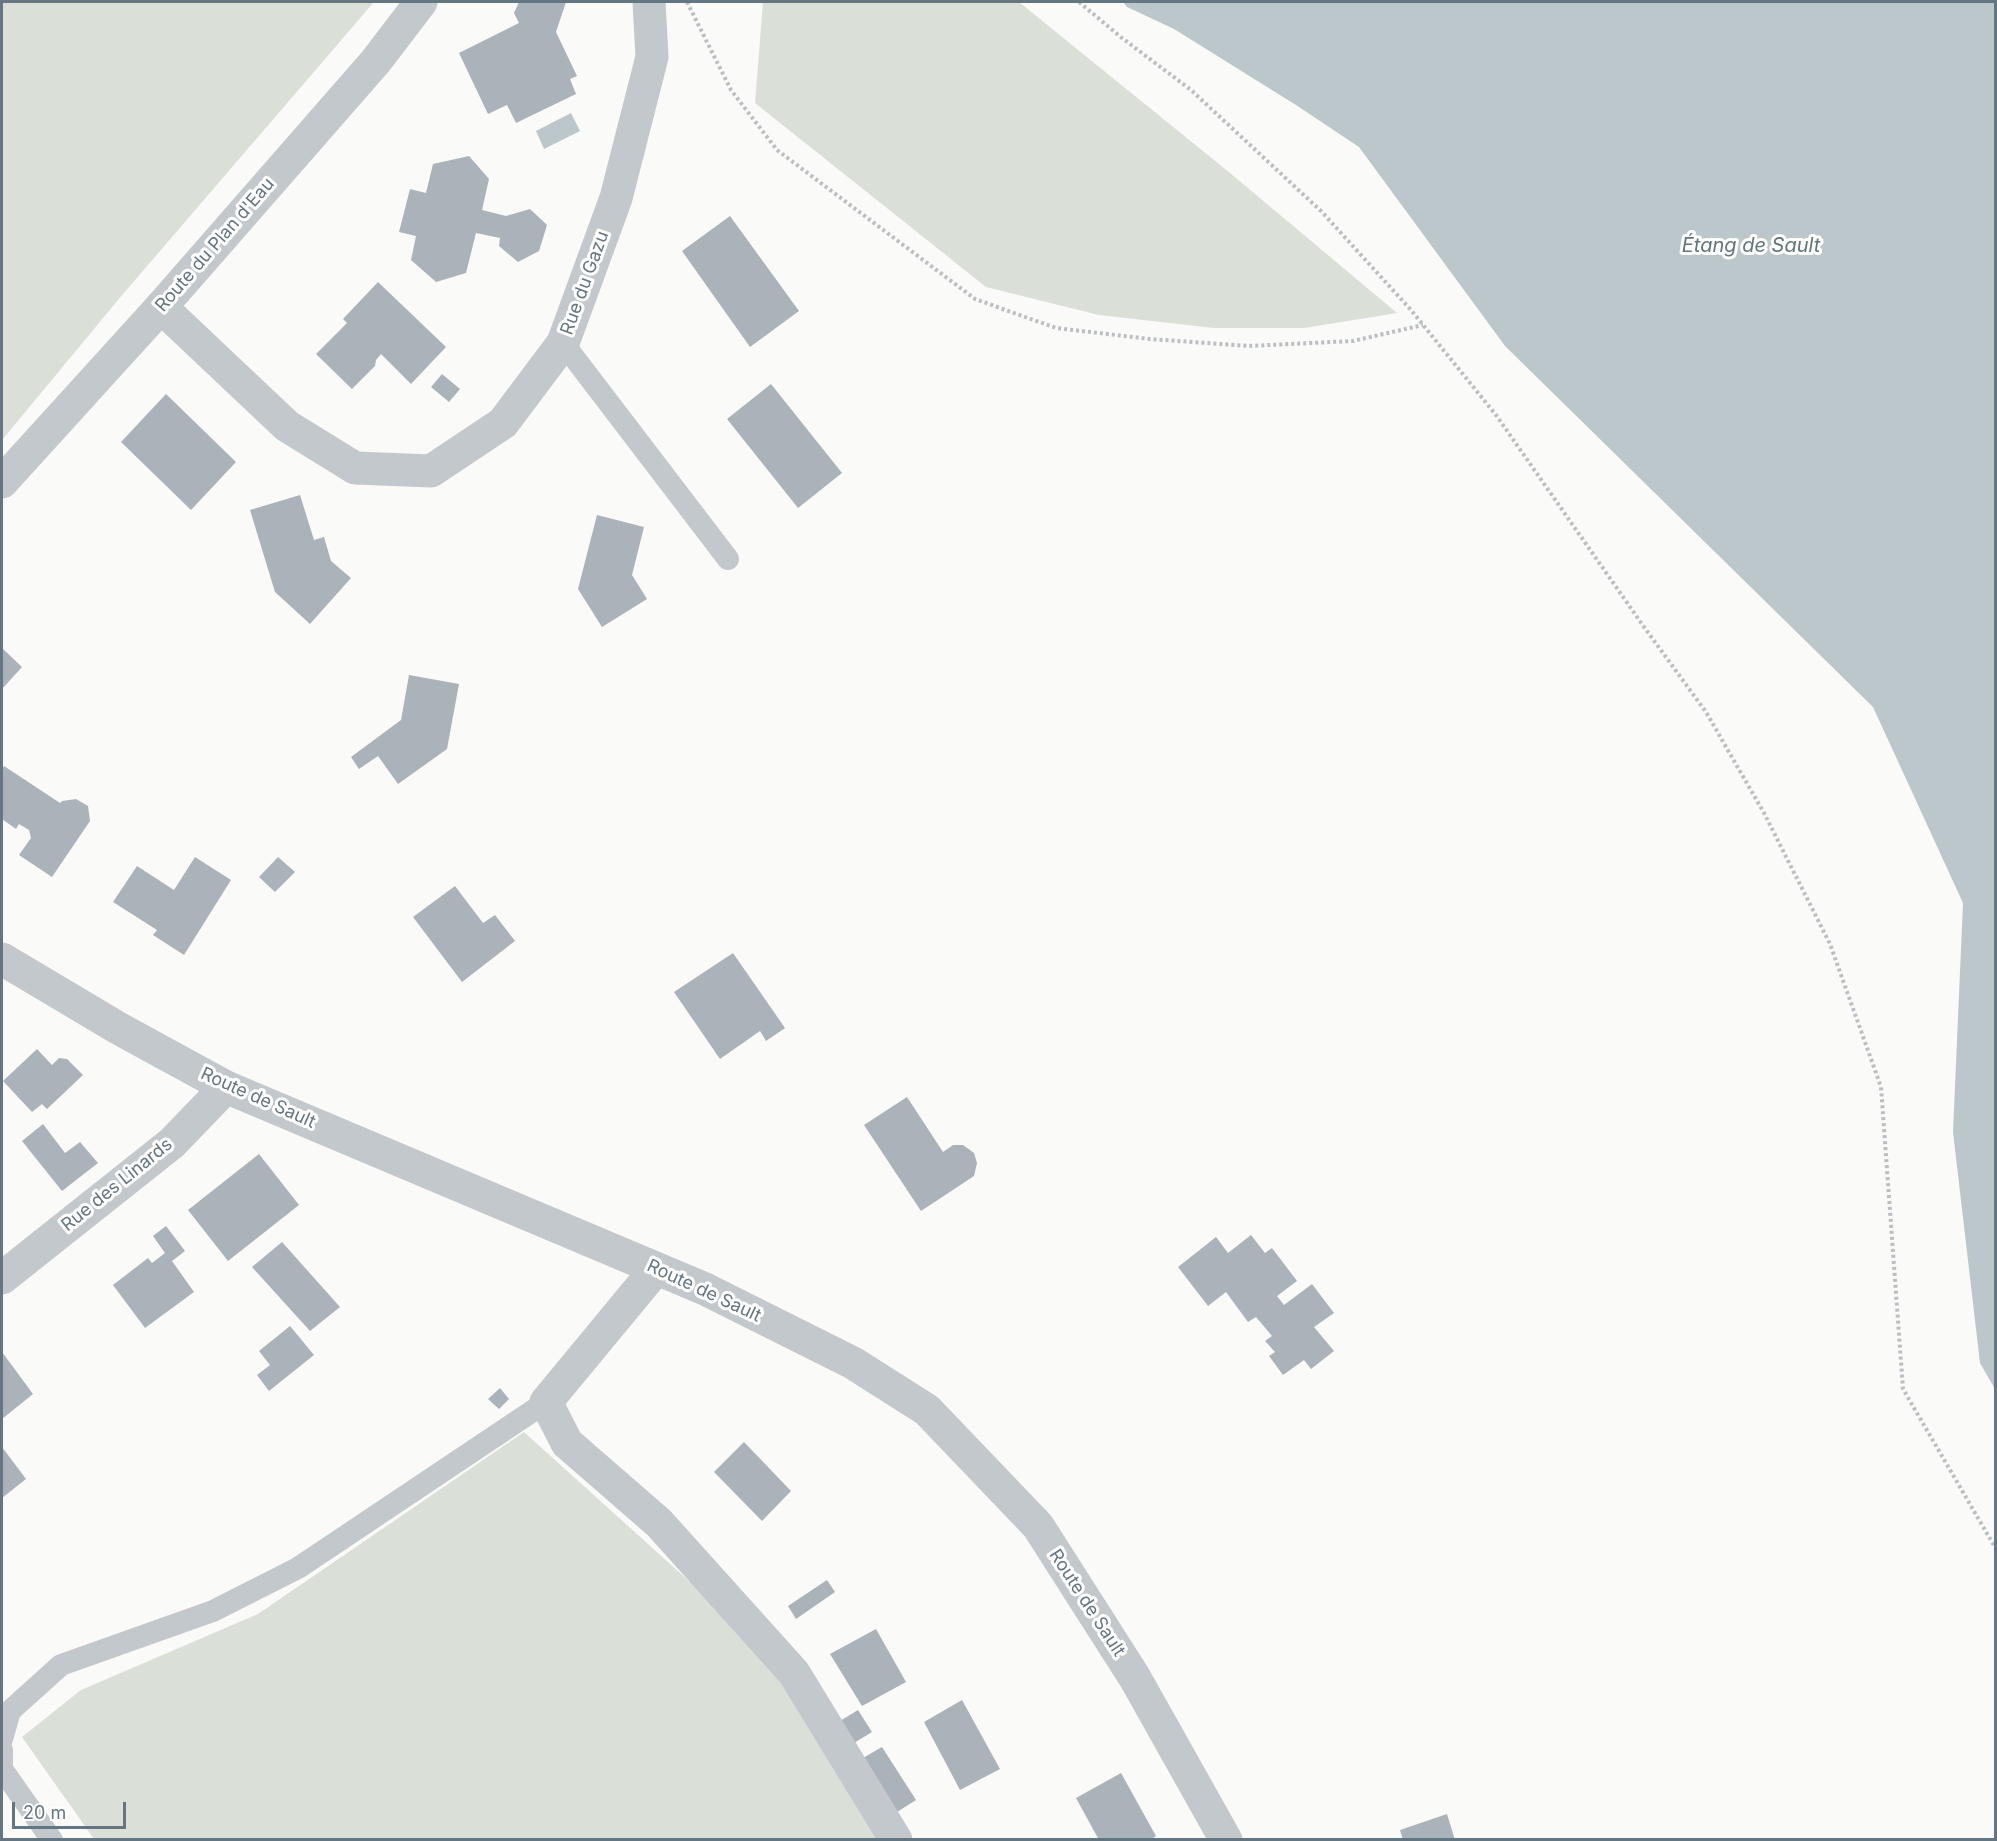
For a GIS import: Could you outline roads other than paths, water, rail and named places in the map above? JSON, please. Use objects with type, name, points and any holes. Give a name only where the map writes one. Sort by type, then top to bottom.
[{"type":"street","name":"Route du Plan d'Eau","points":[[2,482],[376,61],[421,2]]},
{"type":"street","name":"Rue du Gazu","points":[[160,306],[287,426],[355,468],[431,471],[503,423],[562,343],[619,187],[652,57],[649,2]]},
{"type":"street","name":"Route de Sault","points":[[2,958],[118,1028],[226,1087],[705,1289],[853,1363],[927,1410],[1038,1526],[1136,1678],[1226,1839]]},
{"type":"street","name":"Rue des Linards","points":[[2,1278],[172,1143],[226,1087]]},
{"type":"street","points":[[656,1269],[546,1402],[567,1443],[659,1523],[794,1673],[896,1839]]},
{"type":"lane","points":[[562,343],[728,559]]},
{"type":"lane","points":[[2,1738],[10,1711],[61,1665],[213,1611],[298,1568],[546,1402]]},
{"type":"lane","points":[[2,1750],[2,1769],[52,1839]]},
{"type":"water","name":"Étang de Sault","points":[[1123,2],[1995,2],[1995,1389],[1980,1363],[1953,1132],[1963,903],[1873,707],[1505,346],[1359,147],[1174,29],[1127,7]]},
{"type":"water","points":[[571,113],[580,131],[544,149],[536,131]]}]
